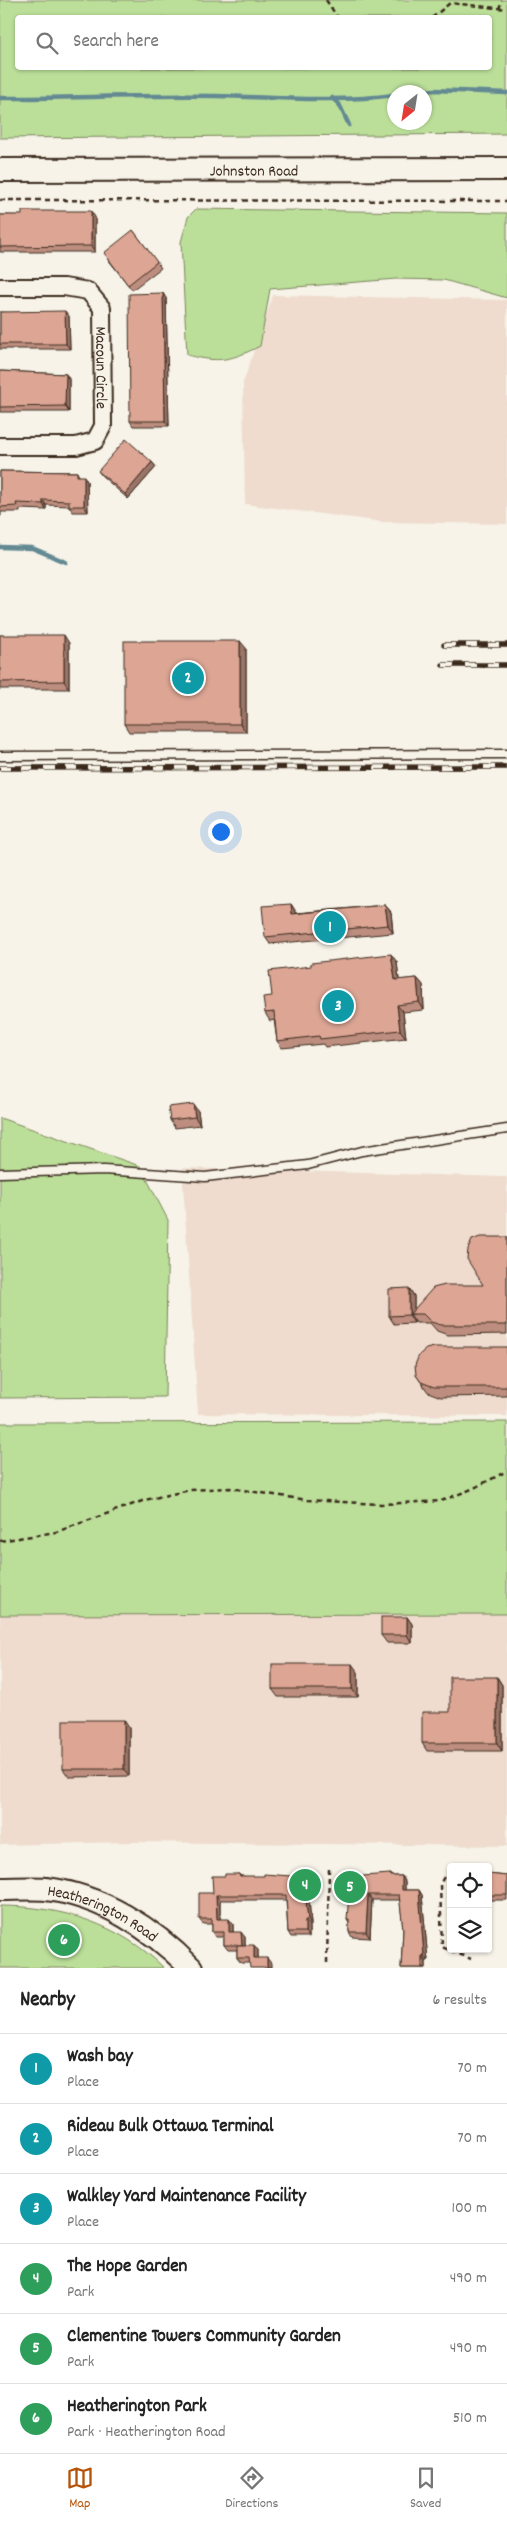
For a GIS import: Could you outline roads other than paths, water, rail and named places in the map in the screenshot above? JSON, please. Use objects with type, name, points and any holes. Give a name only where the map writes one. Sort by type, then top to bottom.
[{"type":"street","name":"Johnston Road","points":[[0,170],[507,169]]},
{"type":"street","name":"Macoun Circle","points":[[0,287],[64,287],[88,291],[102,308],[103,426],[95,441],[76,446],[0,446]]},
{"type":"street","name":"Heatherington Road","points":[[0,1888],[46,1889],[80,1896],[141,1925],[159,1938],[191,1968]]},
{"type":"lane","points":[[0,756],[507,754]]},
{"type":"lane","points":[[0,1173],[104,1170],[204,1177],[308,1165],[362,1151],[507,1129]]},
{"type":"waterway","points":[[432,90],[507,93]]},
{"type":"waterway","points":[[0,98],[216,96],[350,99],[387,96]]},
{"type":"waterway","points":[[332,98],[339,104],[349,125]]},
{"type":"waterway","points":[[0,547],[32,548],[66,562]]},
{"type":"railway","points":[[444,645],[507,645]]},
{"type":"railway","points":[[443,665],[507,665]]},
{"type":"railway","points":[[0,768],[507,767]]},
{"type":"place","name":"Rideau Bulk Ottawa Terminal","points":[[188,678]]},
{"type":"place","name":"Wash bay","points":[[330,927]]},
{"type":"place","name":"Walkley Yard Maintenance Facility","points":[[338,1006]]},
{"type":"place","name":"The Hope Garden","points":[[305,1885]]},
{"type":"place","name":"Clementine Towers Community Garden","points":[[350,1887]]},
{"type":"place","name":"Heatherington Park","points":[[64,1940]]}]
